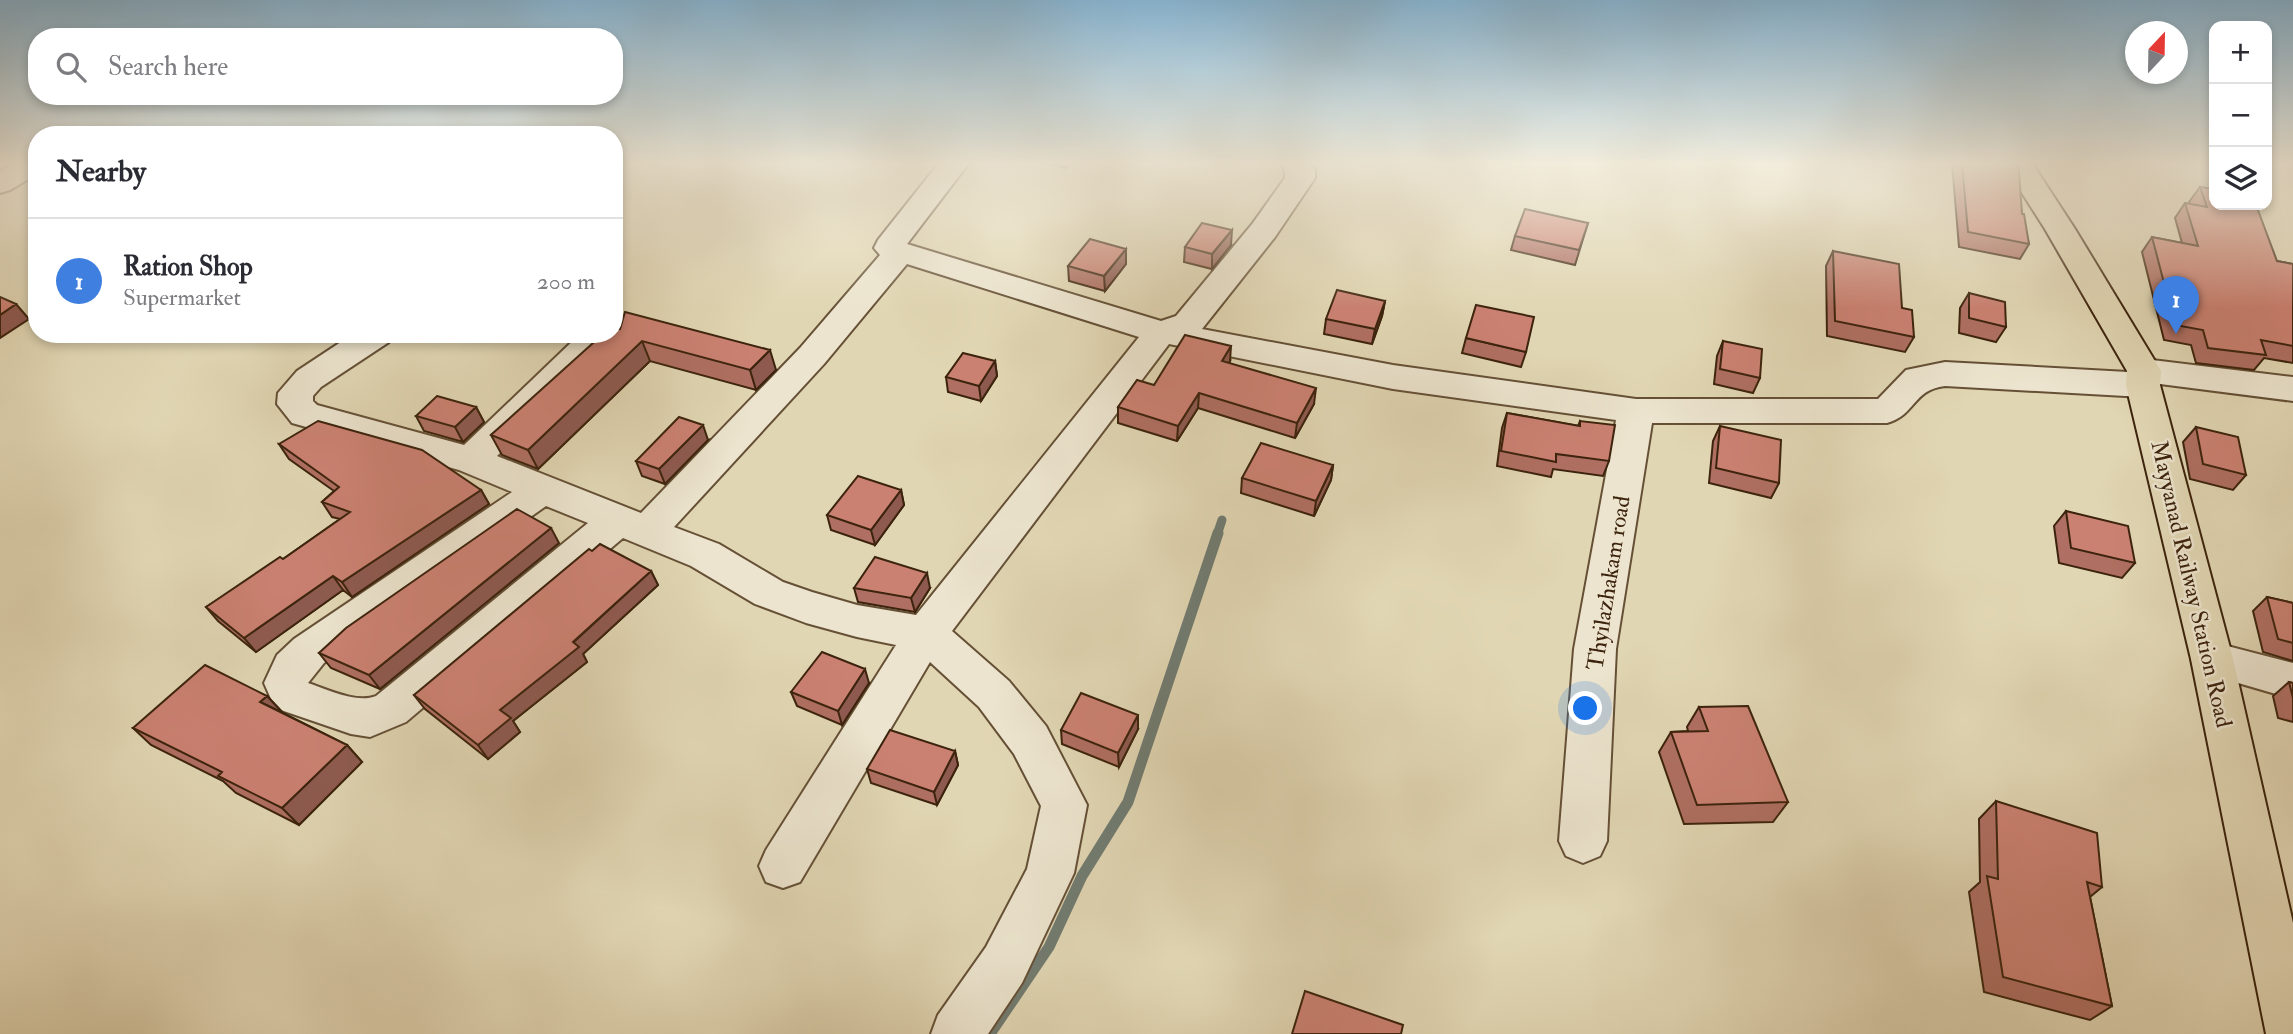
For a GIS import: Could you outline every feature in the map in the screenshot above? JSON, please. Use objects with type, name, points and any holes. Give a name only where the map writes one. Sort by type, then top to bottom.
[{"type":"main road","name":"Mayyanad Railway Station Road","points":[[2048,211],[2144,378],[2212,659],[2292,1034]]},
{"type":"street","points":[[917,211],[893,240],[890,248],[1161,332],[1393,377],[1636,411],[1887,411],[1918,378],[1937,374],[2144,378],[2293,389]]},
{"type":"street","points":[[783,866],[926,633],[1161,332],[1188,324],[1277,211]]},
{"type":"street","points":[[542,489],[309,651],[292,667],[286,683],[290,695],[351,715],[370,718],[391,709],[632,526],[812,356],[900,252]]},
{"type":"street","points":[[363,343],[309,379],[296,393],[295,404],[305,414],[471,460],[705,555],[769,593],[806,607],[857,621],[926,633],[994,694],[1030,740],[1064,805],[1050,873],[1004,965],[957,1034]]},
{"type":"street","points":[[471,460],[591,343]]},
{"type":"street","name":"Thyilazhakam road","points":[[1583,841],[1595,649],[1636,411]]},
{"type":"street","points":[[2212,659],[2293,681]]},
{"type":"building","points":[[1524,211],[1588,223],[1579,250],[1515,236]]},
{"type":"building","points":[[1966,211],[2022,211],[2029,244],[1968,232]]},
{"type":"building","points":[[2187,211],[2258,211],[2277,261],[2293,264],[2293,346],[2261,340],[2266,355],[2208,348],[2203,330],[2175,325],[2152,237],[2198,246]]},
{"type":"building","points":[[1202,223],[1232,230],[1212,254],[1185,247]]},
{"type":"building","points":[[1090,239],[1126,249],[1104,276],[1068,266]]},
{"type":"building","points":[[1833,251],[1899,264],[1902,308],[1912,310],[1914,337],[1835,321]]},
{"type":"building","points":[[1337,290],[1385,301],[1375,329],[1326,319]]},
{"type":"building","points":[[1969,293],[2005,302],[2006,327],[1969,318]]},
{"type":"building","points":[[0,297],[16,304],[0,315]]},
{"type":"building","points":[[1476,305],[1534,317],[1526,352],[1466,338]]},
{"type":"building","points":[[625,312],[770,350],[750,370],[642,341],[528,450],[491,435],[593,343],[623,343]]},
{"type":"building","points":[[1185,335],[1231,346],[1222,361],[1316,388],[1297,423],[1199,393],[1178,426],[1118,407],[1137,380],[1154,385]]},
{"type":"building","points":[[1723,341],[1762,349],[1760,378],[1720,369]]},
{"type":"building","points":[[963,353],[995,361],[979,386],[946,377]]},
{"type":"building","points":[[437,396],[476,407],[455,427],[416,416]]},
{"type":"building","points":[[1507,413],[1580,426],[1580,421],[1615,425],[1609,461],[1556,454],[1556,462],[1501,451]]},
{"type":"building","points":[[679,417],[703,425],[659,469],[636,461]]},
{"type":"building","points":[[318,421],[422,450],[481,490],[342,582],[333,576],[244,638],[206,607],[280,557],[283,559],[350,512],[322,502],[339,487],[279,444]]},
{"type":"building","points":[[1720,426],[1781,440],[1779,483],[1716,468]]},
{"type":"building","points":[[2196,427],[2238,437],[2246,475],[2203,464]]},
{"type":"building","points":[[1261,443],[1333,465],[1316,501],[1242,478]]},
{"type":"building","points":[[858,476],[901,490],[871,530],[827,515]]},
{"type":"building","points":[[517,509],[551,528],[369,675],[319,653],[346,628]]},
{"type":"building","points":[[2066,511],[2128,526],[2135,563],[2071,548]]},
{"type":"building","points":[[600,544],[651,571],[573,642],[579,647],[500,710],[511,718],[478,745],[414,695],[589,549],[592,551]]},
{"type":"building","points":[[875,557],[927,573],[911,598],[854,588]]},
{"type":"building","points":[[2267,597],[2293,603],[2293,643],[2278,639]]},
{"type":"building","points":[[822,652],[865,669],[838,711],[791,692]]},
{"type":"building","points":[[205,665],[267,696],[260,702],[347,745],[282,808],[218,776],[222,772],[133,728]]},
{"type":"building","points":[[1081,693],[1138,715],[1118,753],[1061,730]]},
{"type":"building","points":[[1748,706],[1788,802],[1697,805],[1671,732],[1708,731],[1699,707]]},
{"type":"building","points":[[890,730],[955,751],[934,792],[867,769]]},
{"type":"building","points":[[1996,801],[2097,833],[2102,887],[2087,882],[2112,1006],[2003,977],[1987,876],[1998,879]]},
{"type":"building","points":[[1305,991],[1403,1025],[1401,1034],[1292,1034]]},
{"type":"waterway","points":[[1217,535],[1222,520]]},
{"type":"waterway","points":[[990,1034],[1049,947],[1082,876],[1128,802],[1218,533]]},
{"type":"place","name":"Ration Shop","points":[[2176,334]]}]
